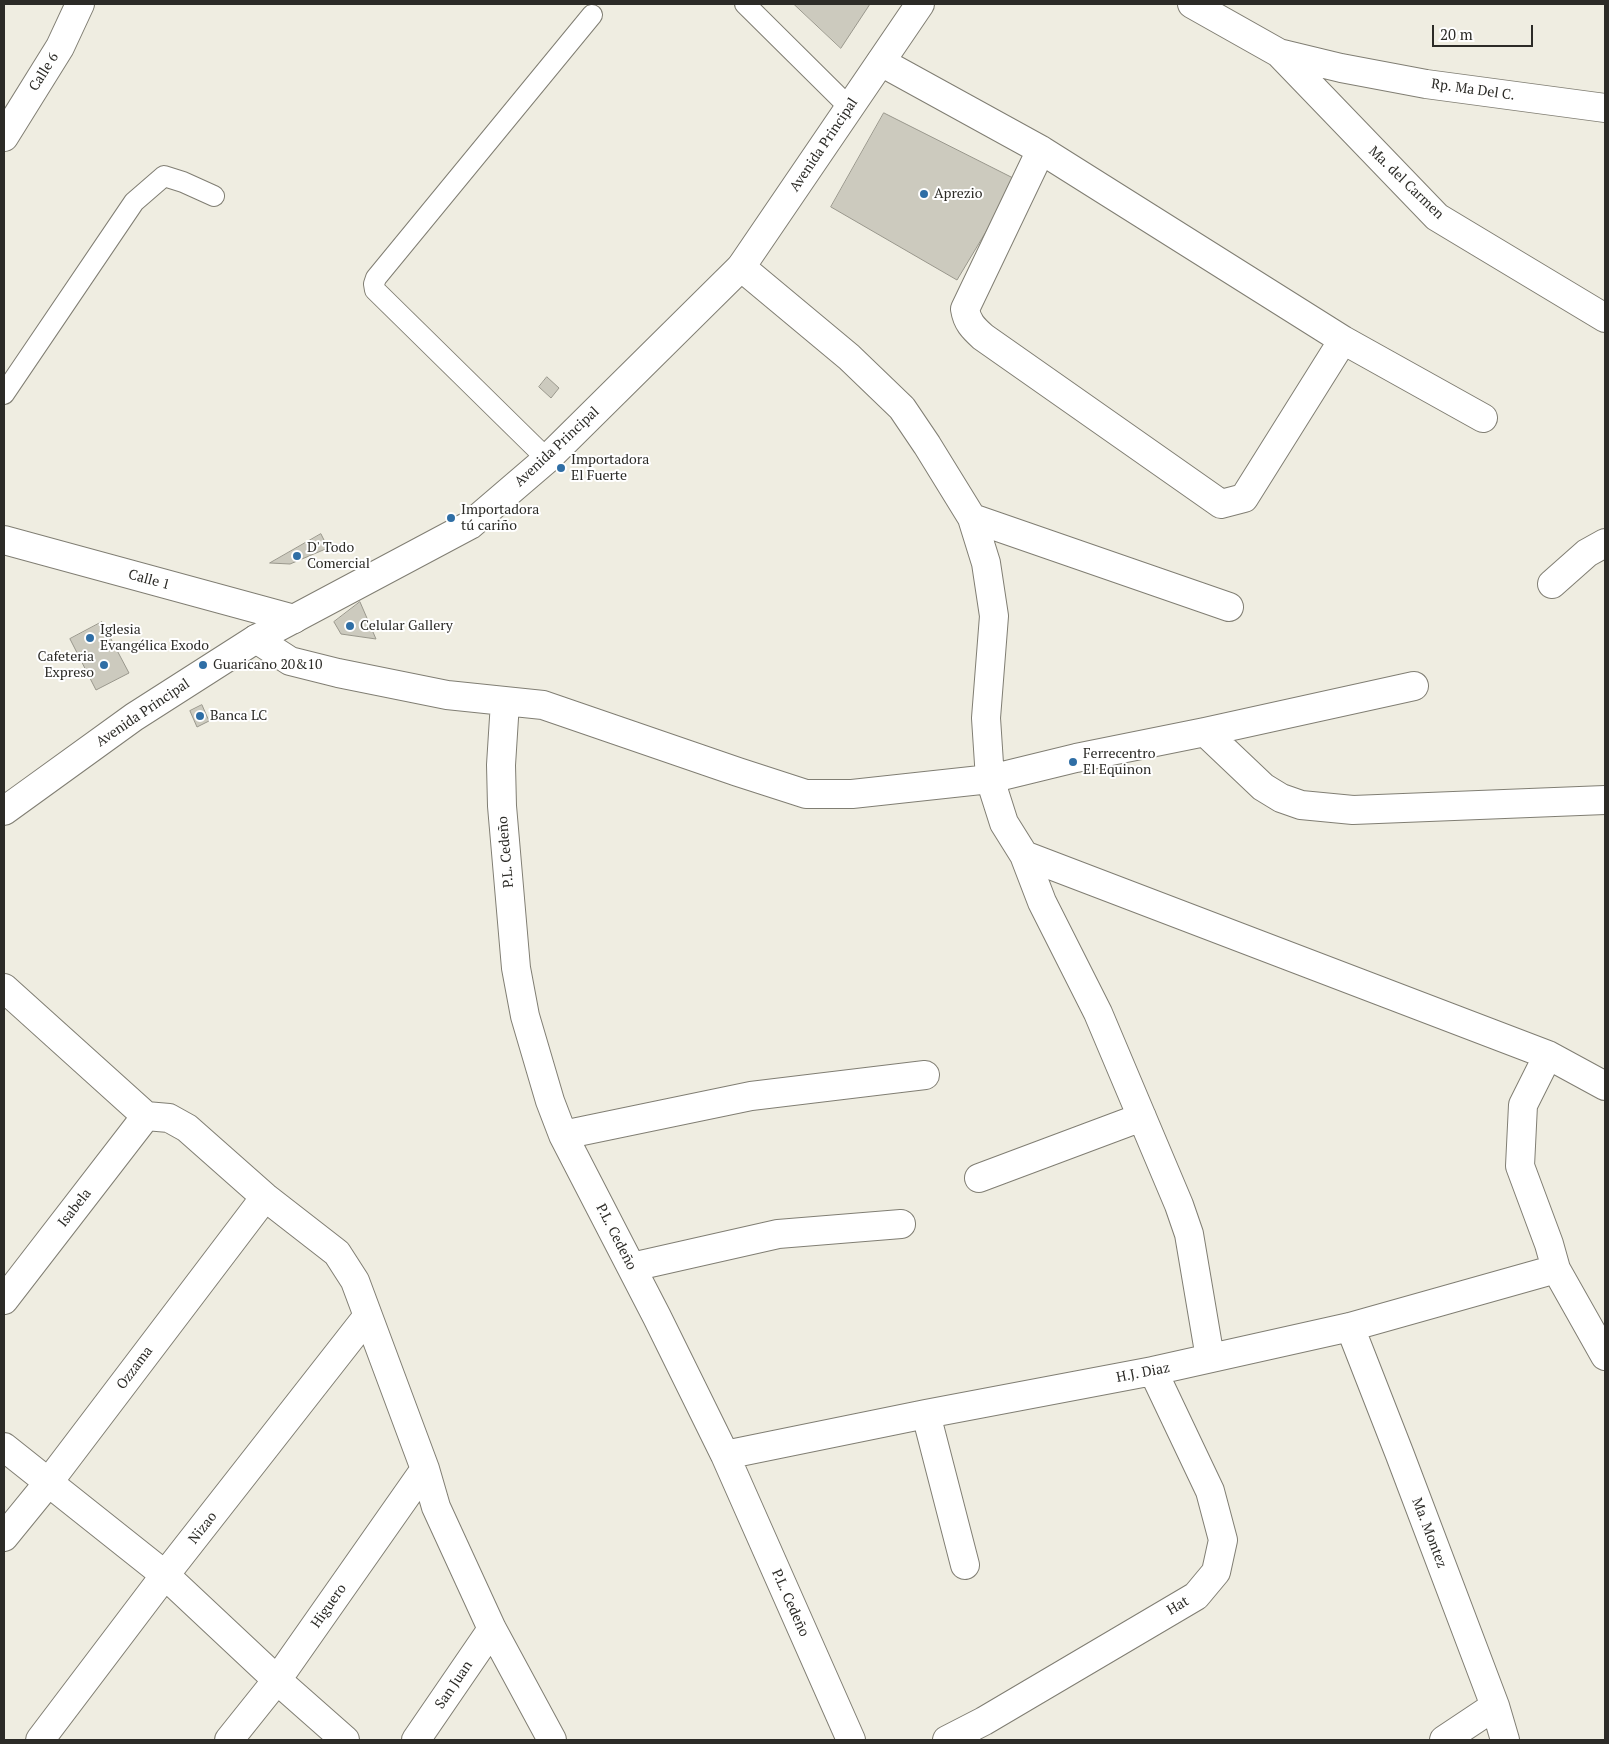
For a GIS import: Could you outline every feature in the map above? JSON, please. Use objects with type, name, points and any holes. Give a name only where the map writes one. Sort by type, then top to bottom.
[{"type":"street","name":"Calle 6","points":[[4,137],[60,47],[80,4]]},
{"type":"street","name":"Avenida Principal","points":[[4,811],[134,717],[256,639],[470,525],[547,459],[741,267],[920,4]]},
{"type":"street","points":[[1192,4],[1279,53]]},
{"type":"street","name":"Rp. Ma Del C.","points":[[1279,53],[1341,68],[1426,84],[1605,108]]},
{"type":"street","name":"Ma. del Carmen","points":[[1279,53],[1437,217],[1605,318]]},
{"type":"street","points":[[880,62],[1041,150],[1343,340],[1483,418]]},
{"type":"street","points":[[1041,150],[965,308],[966,318],[970,326],[1221,504],[1244,498],[1343,340]]},
{"type":"street","points":[[741,267],[849,357],[902,408],[972,518],[986,563],[994,616],[986,718],[990,779],[1004,823],[1024,856],[1042,902],[1098,1013],[1179,1205],[1189,1234],[1210,1358]]},
{"type":"street","points":[[972,518],[1229,607]]},
{"type":"street","name":"Calle 1","points":[[4,540],[294,619]]},
{"type":"street","points":[[1552,584],[1587,553],[1605,543]]},
{"type":"street","points":[[256,639],[290,661],[338,673],[447,696],[543,705],[806,794],[852,794],[990,779],[1076,758],[1414,686]]},
{"type":"street","name":"P.L. Cedeño","points":[[505,702],[501,765],[502,806],[516,968],[524,1016],[550,1102],[563,1135],[632,1267],[725,1455],[851,1740]]},
{"type":"street","points":[[1205,732],[1262,787],[1280,798],[1302,804],[1353,810],[1605,800]]},
{"type":"street","points":[[1024,856],[1548,1055],[1605,1086]]},
{"type":"street","points":[[4,988],[146,1116],[169,1118],[187,1128],[265,1197],[337,1254],[355,1281],[424,1469],[436,1507],[492,1629],[552,1740]]},
{"type":"street","points":[[1548,1055],[1523,1105],[1520,1166],[1549,1244],[1556,1270],[1605,1356]]},
{"type":"street","points":[[563,1135],[751,1096],[925,1075]]},
{"type":"street","name":"Isabela","points":[[4,1300],[146,1116]]},
{"type":"street","points":[[979,1178],[1142,1117]]},
{"type":"street","name":"Ozzama","points":[[4,1537],[48,1483],[265,1197]]},
{"type":"street","points":[[632,1267],[778,1234],[901,1224]]},
{"type":"street","name":"H.J. Diaz","points":[[725,1455],[926,1414],[1153,1371],[1350,1327],[1556,1270]]},
{"type":"street","name":"Nizao","points":[[40,1740],[367,1317]]},
{"type":"street","name":"Ma. Montez","points":[[1350,1327],[1495,1706],[1505,1740]]},
{"type":"street","name":"Hat","points":[[947,1740],[984,1721],[1196,1596],[1216,1572],[1223,1540],[1210,1491],[1153,1371]]},
{"type":"street","points":[[926,1414],[964,1565]]},
{"type":"street","points":[[4,1447],[165,1576],[345,1740]]},
{"type":"street","name":"Higuero","points":[[229,1740],[277,1680],[424,1469]]},
{"type":"street","name":"San Juan","points":[[416,1740],[492,1629]]},
{"type":"street","points":[[1444,1740],[1495,1706]]},
{"type":"lane","points":[[745,4],[849,107]]},
{"type":"lane","points":[[547,459],[376,290],[374,284],[376,278],[592,15]]},
{"type":"lane","points":[[4,394],[134,202],[164,176],[214,196]]},
{"type":"building","points":[[794,4],[870,4],[841,48]]},
{"type":"building","name":"Aprezio","points":[[884,113],[1017,180],[957,280],[831,207]]},
{"type":"building","points":[[547,377],[559,388],[551,398],[539,387]]},
{"type":"building","name":"D' Todo Comercial","points":[[321,534],[328,548],[290,564],[270,563]]},
{"type":"building","points":[[360,602],[376,639],[341,634],[334,622]]},
{"type":"building","points":[[102,622],[129,673],[96,690],[70,639]]},
{"type":"building","name":"Banca LC","points":[[202,705],[209,721],[197,727],[190,711]]},
{"type":"place","name":"Aprezio","points":[[924,194]]},
{"type":"place","name":"Importadora El Fuerte","points":[[561,468]]},
{"type":"place","name":"Importadora tú cariño","points":[[451,518]]},
{"type":"place","name":"D' Todo Comercial","points":[[297,556]]},
{"type":"place","name":"Celular Gallery","points":[[350,626]]},
{"type":"place","name":"Iglesia Evangélica Exodo","points":[[90,638]]},
{"type":"place","name":"Cafeteria Expreso","points":[[104,665]]},
{"type":"place","name":"Guaricano 20&10","points":[[203,665]]},
{"type":"place","name":"Banca LC","points":[[200,716]]},
{"type":"place","name":"Ferrecentro El Equinon","points":[[1073,762]]}]
